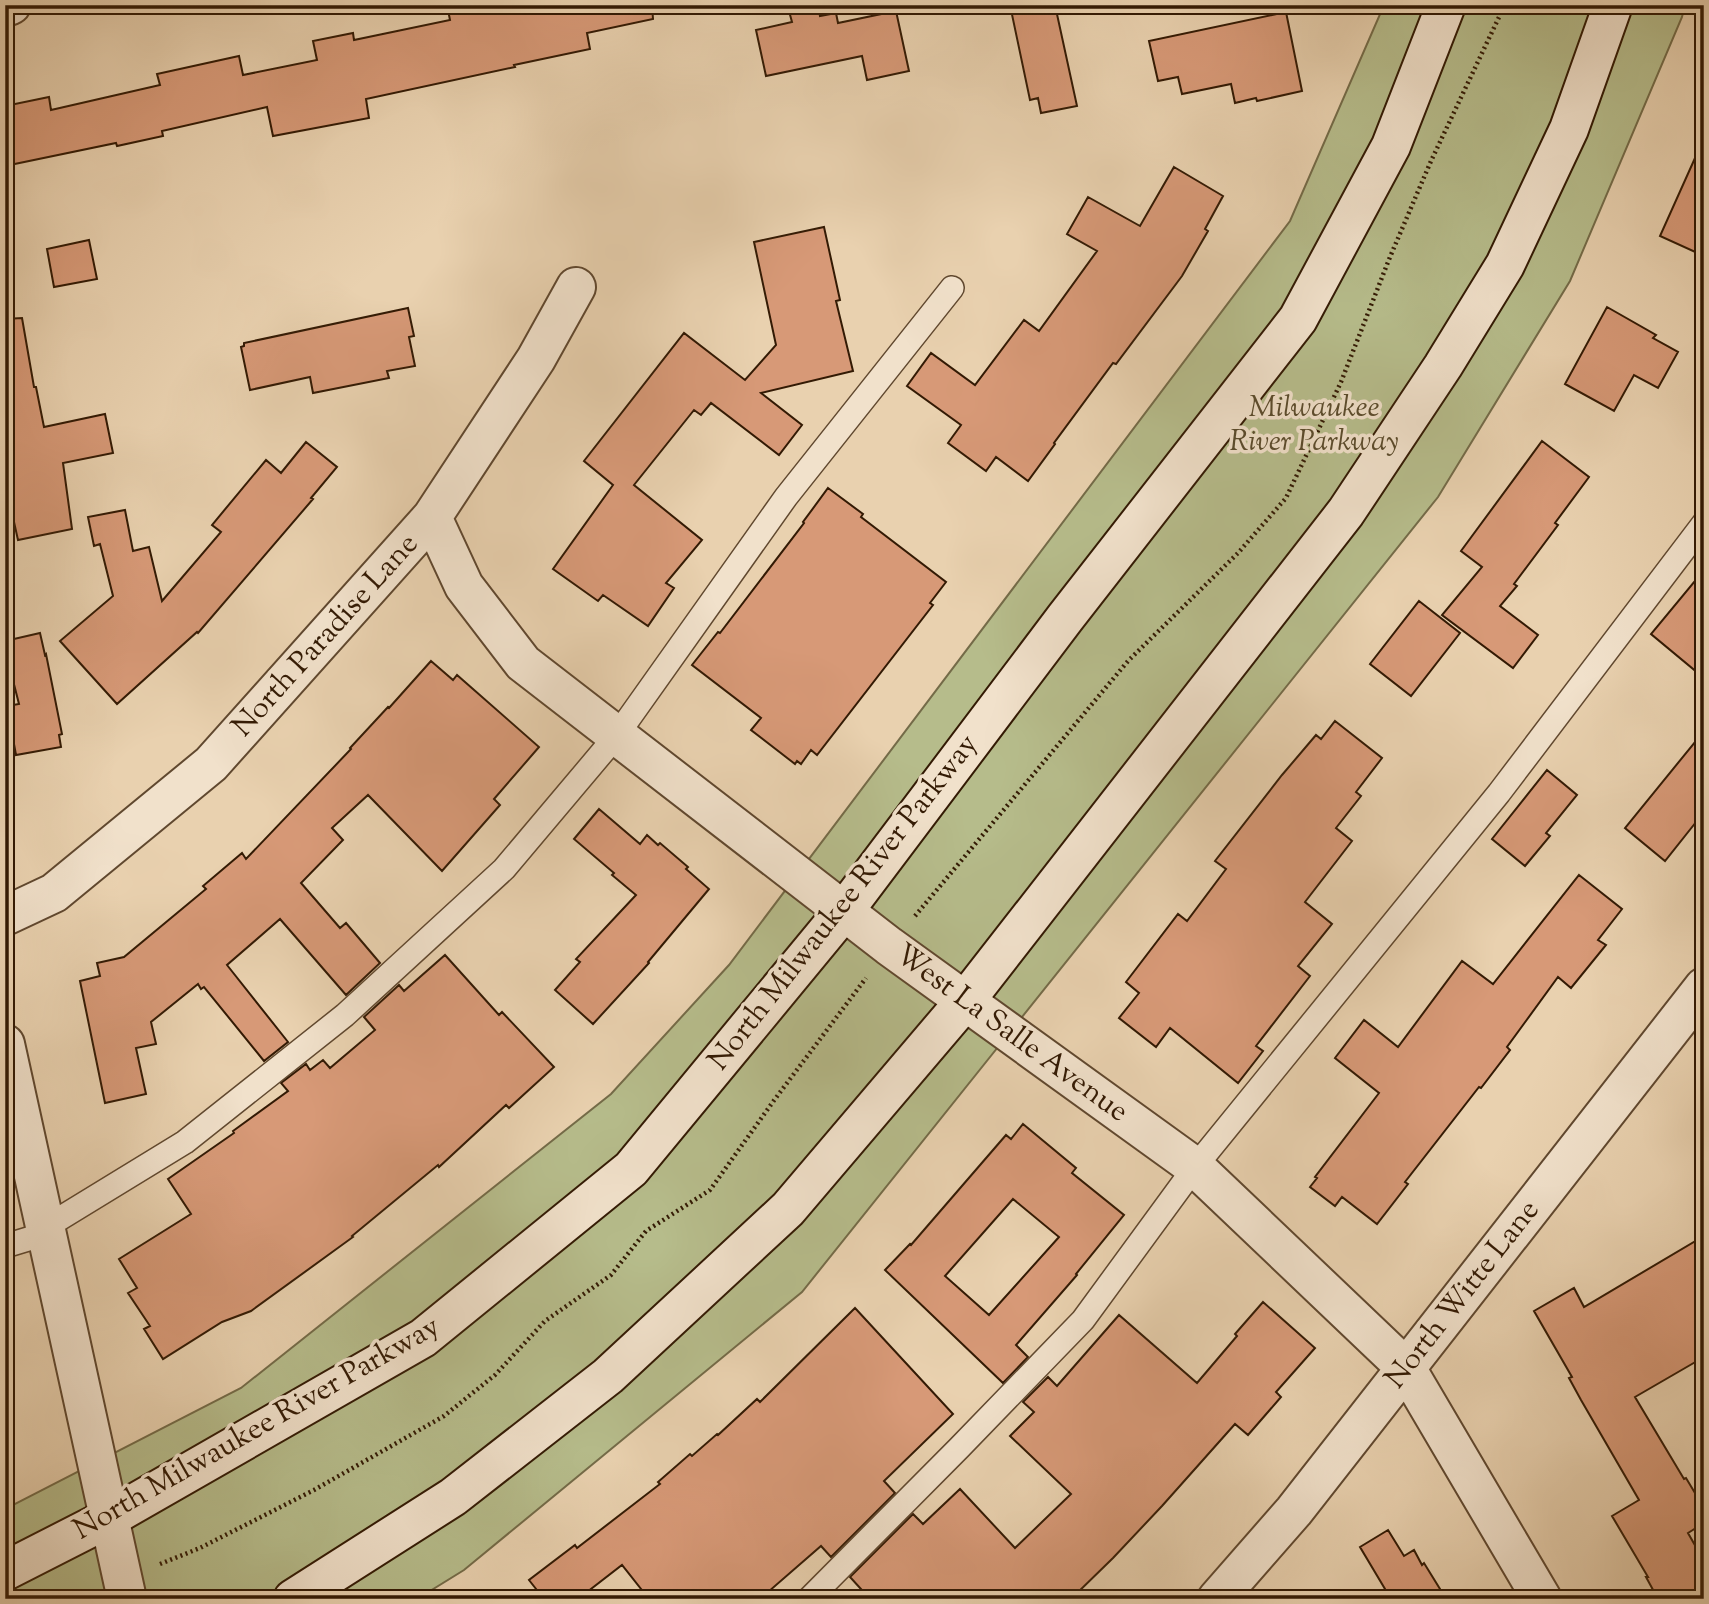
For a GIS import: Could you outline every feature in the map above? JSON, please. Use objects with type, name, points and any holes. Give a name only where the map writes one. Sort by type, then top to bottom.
[{"type":"street","points":[[5,7],[11,5]]},
{"type":"street","name":"North Milwaukee River Parkway","points":[[5,1571],[109,1518],[423,1338],[631,1169],[844,911],[1065,618],[1298,319],[1391,146],[1446,5]]},
{"type":"street","points":[[293,1599],[453,1497],[608,1376],[788,1209],[965,1002],[1346,512],[1443,366],[1505,264],[1569,129],[1612,5]]},
{"type":"street","name":"North Paradise Lane","points":[[5,916],[54,893],[211,764],[432,517],[536,359],[576,288]]},
{"type":"street","name":"West La Salle Avenue","points":[[432,517],[464,586],[523,663],[965,1002],[1195,1167],[1406,1368],[1542,1599]]},
{"type":"street","name":"North Witte Lane","points":[[1217,1599],[1294,1511],[1704,987]]},
{"type":"street","points":[[5,1044],[127,1599]]},
{"type":"lane","points":[[5,1246],[47,1230],[185,1142],[345,1015],[504,869],[617,735],[786,497],[952,288]]},
{"type":"lane","points":[[809,1599],[1083,1320],[1195,1167],[1500,793],[1704,523]]},
{"type":"green space","name":"Milwaukee River Parkway","points":[[1384,5],[1685,5],[1570,281],[1438,497],[802,1292],[464,1570],[417,1599],[5,1599],[5,1509],[241,1388],[611,1094],[729,965],[1290,221]]},
{"type":"building","points":[[469,5],[652,5],[653,19],[587,33],[590,49],[366,99],[369,118],[273,136],[267,107],[162,131],[163,136],[5,166],[5,106],[49,97],[51,110],[160,85],[157,74],[239,56],[243,75],[317,60],[313,41],[353,33],[354,40],[450,20],[448,10]]},
{"type":"building","points":[[818,5],[820,16],[836,13],[838,23],[896,11],[909,71],[867,80],[862,56],[766,76],[756,30],[792,22],[789,11]]},
{"type":"building","points":[[1010,5],[1055,5],[1077,106],[1041,113],[1038,98],[1030,100]]},
{"type":"building","points":[[1286,12],[1302,91],[1235,103],[1231,84],[1182,94],[1178,77],[1158,81],[1149,41]]},
{"type":"building","points":[[1704,138],[1704,256],[1660,236]]},
{"type":"building","points":[[1174,167],[1223,196],[1205,229],[1208,231],[1182,276],[1116,364],[1113,363],[1028,481],[996,457],[986,471],[948,443],[961,425],[907,386],[931,353],[975,385],[1024,320],[1039,331],[1097,251],[1067,234],[1088,197],[1140,226]]},
{"type":"building","points":[[824,227],[840,300],[836,301],[853,371],[761,393],[802,425],[779,455],[711,403],[701,415],[694,410],[634,485],[702,540],[666,583],[674,588],[648,626],[603,595],[598,601],[553,569],[613,485],[584,461],[684,333],[745,380],[776,345],[754,242]]},
{"type":"building","points":[[89,240],[97,279],[54,287],[47,249]]},
{"type":"building","points":[[1607,307],[1656,335],[1653,338],[1678,352],[1658,388],[1634,375],[1614,411],[1565,384]]},
{"type":"building","points":[[408,308],[414,336],[409,337],[415,366],[387,371],[389,378],[313,393],[310,377],[250,390],[241,347],[244,343]]},
{"type":"building","points":[[22,318],[44,427],[105,414],[113,453],[63,463],[72,529],[18,540],[14,522],[5,524],[5,319]]},
{"type":"building","points":[[1542,441],[1589,477],[1555,523],[1558,525],[1514,584],[1517,586],[1500,606],[1538,635],[1513,668],[1442,615],[1482,567],[1461,551]]},
{"type":"building","points":[[306,442],[337,467],[311,498],[313,499],[198,633],[117,704],[60,641],[113,596],[100,544],[94,546],[88,517],[125,510],[133,551],[149,547],[162,601],[221,532],[212,525],[266,460],[281,473]]},
{"type":"building","points":[[828,488],[863,514],[861,517],[946,582],[930,603],[933,605],[817,755],[811,750],[801,764],[797,761],[795,764],[751,730],[761,718],[692,665],[718,632],[720,633]]},
{"type":"building","points":[[1704,570],[1704,678],[1651,634]]},
{"type":"building","points":[[1419,601],[1460,633],[1411,696],[1370,664]]},
{"type":"building","points":[[40,633],[62,734],[59,735],[61,747],[16,755],[7,706],[19,704],[5,641]]},
{"type":"building","points":[[431,661],[453,680],[457,675],[539,747],[494,799],[500,805],[442,871],[368,795],[332,828],[343,840],[301,883],[340,928],[346,923],[380,963],[346,995],[280,919],[227,965],[288,1042],[264,1061],[204,987],[201,989],[198,984],[151,1022],[156,1044],[136,1048],[146,1094],[105,1103],[80,981],[100,976],[97,963],[124,957],[206,889],[203,886],[242,853],[246,859]]},
{"type":"building","points":[[1335,721],[1382,758],[1356,792],[1361,796],[1336,828],[1352,841],[1305,902],[1332,924],[1298,966],[1310,976],[1256,1046],[1263,1051],[1238,1083],[1170,1028],[1156,1047],[1119,1018],[1139,993],[1126,982],[1178,914],[1187,921],[1226,869],[1215,861],[1316,735],[1321,739]]},
{"type":"building","points":[[1704,731],[1704,812],[1665,861],[1625,828]]},
{"type":"building","points":[[1547,770],[1577,795],[1546,833],[1550,836],[1525,866],[1492,839]]},
{"type":"building","points":[[599,809],[640,844],[647,835],[658,845],[660,843],[709,889],[649,963],[593,1024],[555,990],[580,962],[576,959],[636,895],[574,839]]},
{"type":"building","points":[[1579,875],[1622,909],[1598,940],[1606,945],[1571,988],[1558,977],[1507,1047],[1510,1050],[1405,1182],[1408,1184],[1377,1224],[1342,1197],[1335,1206],[1310,1187],[1379,1093],[1335,1058],[1364,1020],[1398,1047],[1462,961],[1493,984]]},
{"type":"building","points":[[445,955],[499,1015],[502,1012],[554,1067],[509,1108],[506,1105],[439,1167],[438,1165],[353,1237],[251,1311],[222,1322],[163,1359],[144,1329],[150,1326],[128,1293],[137,1288],[119,1259],[191,1214],[168,1179],[288,1091],[281,1083],[306,1064],[310,1070],[323,1060],[330,1068],[375,1030],[364,1017],[399,985],[404,991]]},
{"type":"building","points":[[1023,1124],[1076,1168],[1072,1173],[1124,1215],[1077,1275],[1016,1345],[1028,1357],[1003,1383],[885,1270],[911,1245],[1006,1135],[1011,1139]],"holes":[[[1013,1199],[1059,1237],[989,1315],[945,1276]]]},
{"type":"building","points":[[1704,1236],[1704,1357],[1635,1397],[1704,1508],[1704,1523],[1688,1533],[1704,1561],[1704,1599],[1658,1599],[1612,1516],[1639,1500],[1581,1400],[1569,1378],[1572,1377],[1534,1311],[1574,1288],[1584,1307]]},
{"type":"building","points":[[1263,1302],[1315,1348],[1276,1392],[1281,1397],[1248,1435],[1235,1424],[1162,1506],[1071,1599],[870,1599],[850,1577],[913,1514],[923,1524],[960,1489],[1015,1548],[1071,1494],[1010,1436],[1034,1412],[1023,1402],[1048,1377],[1057,1386],[1119,1315],[1197,1383]]},
{"type":"building","points":[[855,1308],[953,1414],[884,1481],[895,1493],[831,1557],[821,1546],[760,1599],[649,1599],[622,1565],[578,1599],[544,1599],[529,1580],[575,1545],[577,1548],[660,1484],[658,1482],[690,1454],[692,1456],[718,1435],[757,1399],[760,1402]]},
{"type":"building","points":[[1388,1530],[1404,1556],[1414,1550],[1422,1565],[1424,1563],[1440,1589],[1437,1591],[1441,1599],[1370,1599],[1385,1589],[1360,1547]]}]
